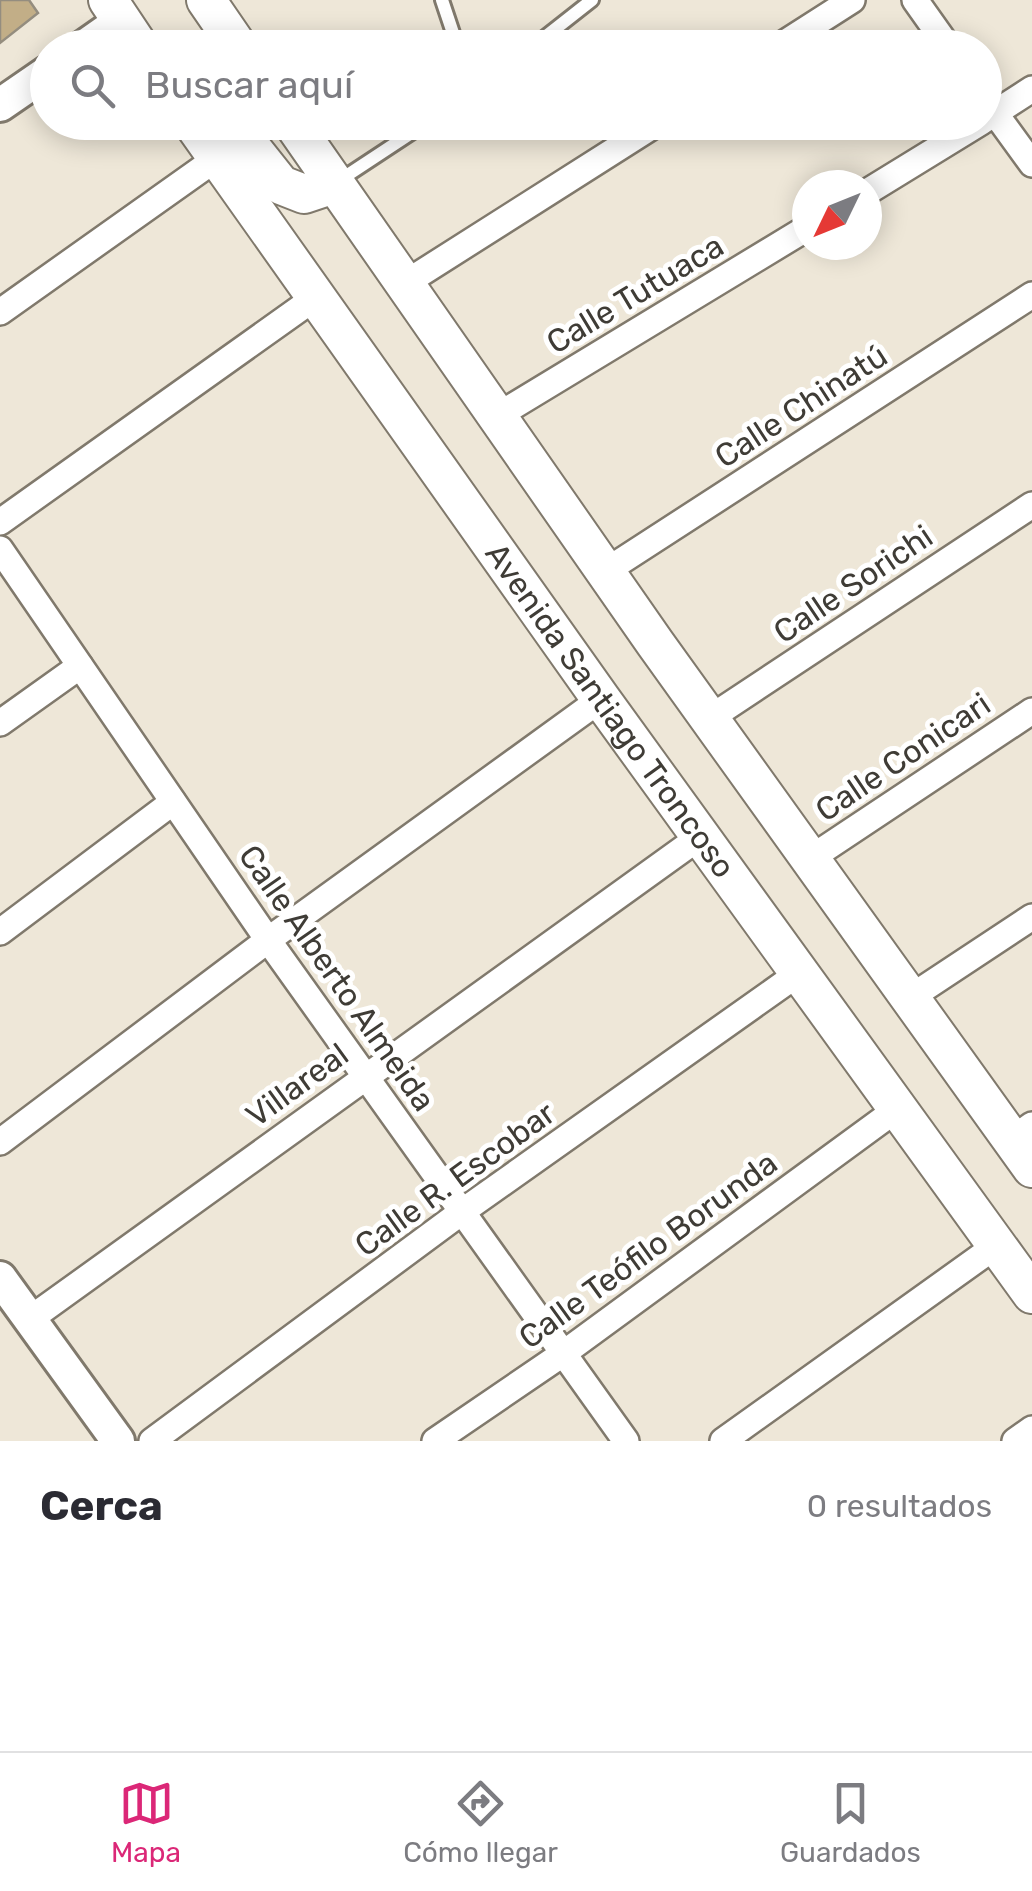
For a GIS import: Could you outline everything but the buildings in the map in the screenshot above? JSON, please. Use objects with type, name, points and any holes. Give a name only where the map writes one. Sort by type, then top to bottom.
[{"type":"main road","points":[[206,0],[227,30]]},
{"type":"main road","name":"Avenida Santiago Troncoso","points":[[204,140],[601,699],[1032,1294]]},
{"type":"main road","points":[[246,140],[281,186],[304,194],[334,184]]},
{"type":"main road","points":[[304,140],[710,718],[911,997],[1025,1144]]},
{"type":"street","points":[[805,30],[852,0]]},
{"type":"street","points":[[916,0],[937,30]]},
{"type":"street","points":[[0,105],[30,84]]},
{"type":"street","points":[[1002,105],[1032,89]]},
{"type":"street","points":[[1002,131],[1032,164]]},
{"type":"street","points":[[404,284],[631,140]]},
{"type":"street","points":[[882,182],[945,140]]},
{"type":"street","points":[[0,312],[217,158]]},
{"type":"street","name":"Calle Tutuaca","points":[[497,416],[792,237]]},
{"type":"street","name":"Calle Chinatú","points":[[606,572],[1032,294]]},
{"type":"street","points":[[0,522],[316,298]]},
{"type":"street","name":"Calle Sorichi","points":[[710,718],[1032,504]]},
{"type":"street","name":"Calle Alberto Almeida","points":[[0,549],[268,940],[626,1441]]},
{"type":"street","points":[[0,723],[80,666]]},
{"type":"street","points":[[0,1142],[268,940],[601,699]]},
{"type":"street","name":"Calle Conicari","points":[[811,858],[1032,711]]},
{"type":"street","points":[[0,932],[173,802]]},
{"type":"street","name":"Villareal","points":[[30,1319],[701,836]]},
{"type":"street","points":[[911,997],[1032,917]]},
{"type":"street","name":"Calle R. Escobar","points":[[152,1441],[464,1211],[799,973]]},
{"type":"street","name":"Calle Teófilo Borunda","points":[[435,1441],[564,1353],[897,1109]]},
{"type":"street","points":[[723,1441],[997,1245]]},
{"type":"street","points":[[0,1278],[118,1441]]},
{"type":"street","points":[[1015,1441],[1032,1429]]},
{"type":"lane","points":[[442,0],[452,30]]},
{"type":"lane","points":[[554,30],[592,0]]},
{"type":"lane","points":[[334,184],[401,140]]}]
